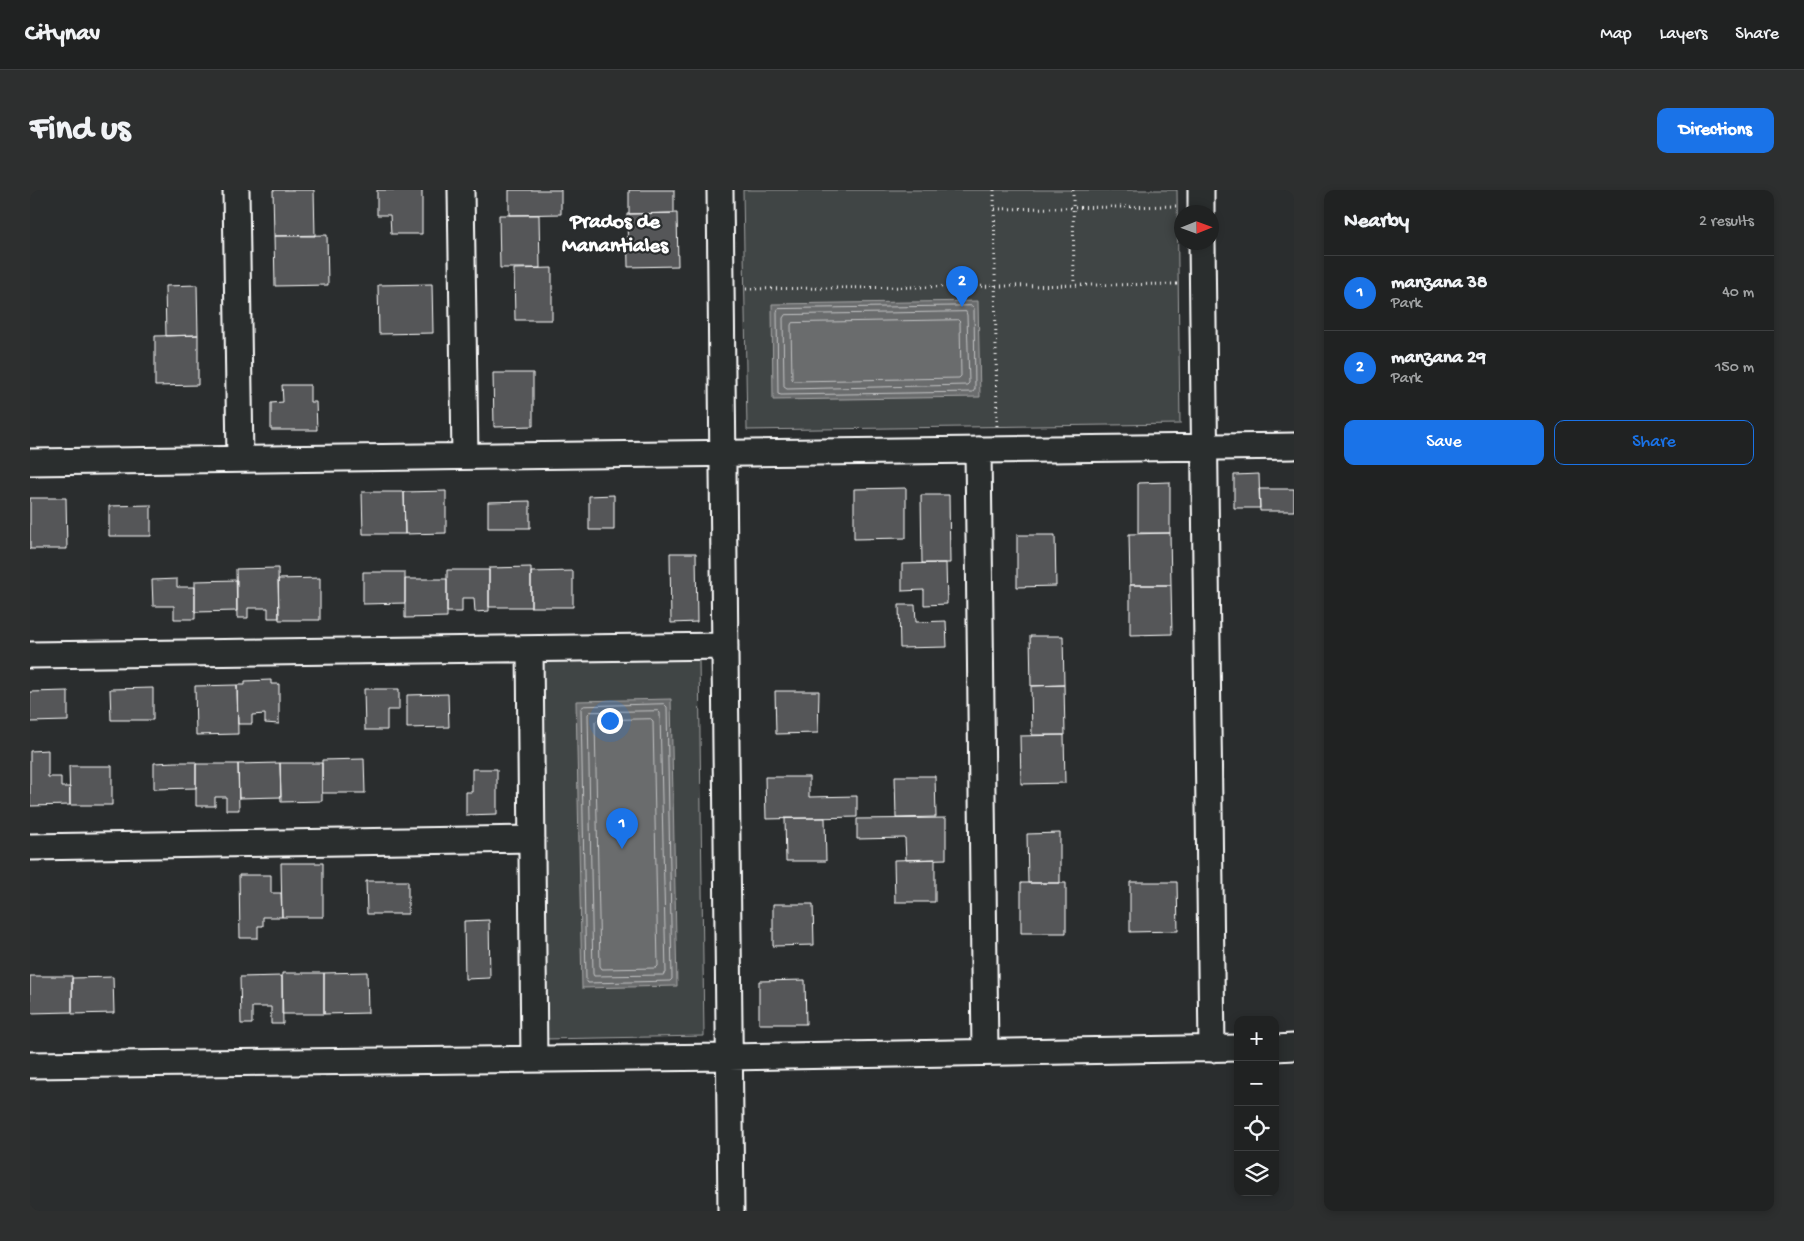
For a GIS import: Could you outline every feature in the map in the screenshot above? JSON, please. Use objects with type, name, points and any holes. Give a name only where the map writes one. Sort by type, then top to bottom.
[{"type":"street","points":[[236,190],[240,459]]},
{"type":"street","points":[[461,190],[465,456]]},
{"type":"street","points":[[720,190],[731,1211]]},
{"type":"street","points":[[1202,250],[1212,1049]]},
{"type":"street","points":[[30,462],[1294,446]]},
{"type":"street","points":[[985,1052],[988,450]]},
{"type":"street","points":[[30,655],[725,646]]},
{"type":"street","points":[[530,648],[534,1059]]},
{"type":"street","points":[[30,846],[532,839]]},
{"type":"street","points":[[1279,1048],[1294,1047]]},
{"type":"street","points":[[30,1065],[729,1057],[1234,1048]]},
{"type":"path","points":[[988,450],[995,286],[994,190]]},
{"type":"path","points":[[1073,190],[1074,285]]},
{"type":"path","points":[[994,209],[1201,203]]},
{"type":"path","points":[[721,290],[1202,283]]},
{"type":"shaded area","points":[[743,190],[1177,190],[1177,205],[1174,205],[1174,250],[1178,250],[1180,424],[747,430]]},
{"type":"shaded area","points":[[699,660],[704,1036],[544,1039],[540,662]]},
{"type":"water","points":[[978,301],[980,397],[773,400],[772,304]]},
{"type":"water","points":[[671,699],[677,986],[582,988],[576,701]]},
{"type":"building","points":[[273,190],[314,190],[315,236],[274,236]]},
{"type":"building","points":[[377,190],[422,190],[422,234],[391,234],[390,215],[377,215]]},
{"type":"building","points":[[509,190],[561,190],[561,214],[509,215]]},
{"type":"building","points":[[629,190],[674,190],[674,213],[629,214]]},
{"type":"building","points":[[677,213],[678,266],[628,267],[627,214]]},
{"type":"building","points":[[499,215],[539,215],[540,268],[500,268]]},
{"type":"building","points":[[327,235],[328,285],[275,286],[274,236]]},
{"type":"building","points":[[552,268],[552,320],[515,320],[514,269]]},
{"type":"building","points":[[432,284],[433,333],[379,334],[378,285]]},
{"type":"building","points":[[197,285],[198,335],[166,336],[165,286]]},
{"type":"building","points":[[198,335],[198,385],[155,386],[155,336]]},
{"type":"building","points":[[493,373],[533,373],[533,426],[494,427]]},
{"type":"building","points":[[282,385],[310,385],[310,402],[316,402],[317,430],[271,430],[271,403],[283,402]]},
{"type":"building","points":[[1259,474],[1260,508],[1234,508],[1234,475]]},
{"type":"building","points":[[1170,482],[1170,533],[1138,533],[1138,483]]},
{"type":"building","points":[[906,488],[906,538],[854,539],[854,489]]},
{"type":"building","points":[[1259,489],[1294,489],[1294,511],[1260,511]]},
{"type":"building","points":[[446,491],[446,533],[405,534],[404,492]]},
{"type":"building","points":[[362,492],[404,492],[405,534],[363,534]]},
{"type":"building","points":[[614,495],[614,530],[589,530],[589,496]]},
{"type":"building","points":[[921,495],[949,495],[950,563],[922,563]]},
{"type":"building","points":[[30,498],[66,498],[67,549],[30,549]]},
{"type":"building","points":[[530,501],[530,528],[488,528],[488,502]]},
{"type":"building","points":[[151,505],[151,536],[109,536],[109,506]]},
{"type":"building","points":[[1170,533],[1171,585],[1130,585],[1129,534]]},
{"type":"building","points":[[1017,535],[1055,535],[1056,586],[1017,587]]},
{"type":"building","points":[[670,553],[696,553],[697,622],[671,623]]},
{"type":"building","points":[[946,563],[947,604],[924,605],[924,590],[902,591],[902,564]]},
{"type":"building","points":[[531,567],[531,607],[489,607],[489,568]]},
{"type":"building","points":[[278,568],[279,618],[268,618],[268,608],[248,608],[248,618],[237,618],[236,569]]},
{"type":"building","points":[[447,570],[489,570],[489,611],[475,612],[474,598],[462,598],[462,612],[447,612]]},
{"type":"building","points":[[573,571],[573,607],[531,607],[531,572]]},
{"type":"building","points":[[363,572],[405,572],[405,603],[363,604]]},
{"type":"building","points":[[320,578],[320,620],[279,620],[278,579]]},
{"type":"building","points":[[177,579],[177,587],[195,587],[195,619],[174,619],[174,606],[153,606],[152,580]]},
{"type":"building","points":[[405,579],[447,579],[447,617],[405,618]]},
{"type":"building","points":[[237,580],[237,611],[195,612],[195,581]]},
{"type":"building","points":[[1130,585],[1171,585],[1172,634],[1130,635]]},
{"type":"building","points":[[899,605],[915,605],[916,622],[946,621],[947,647],[900,648]]},
{"type":"building","points":[[1030,636],[1063,636],[1064,685],[1031,686]]},
{"type":"building","points":[[271,680],[271,684],[279,684],[279,724],[265,723],[265,714],[252,715],[252,724],[238,724],[237,685],[245,685],[245,681]]},
{"type":"building","points":[[237,685],[238,734],[196,735],[195,686]]},
{"type":"building","points":[[1064,685],[1065,735],[1032,735],[1031,686]]},
{"type":"building","points":[[153,688],[153,720],[111,720],[110,689]]},
{"type":"building","points":[[364,689],[399,689],[399,710],[387,710],[387,730],[365,730]]},
{"type":"building","points":[[68,691],[68,721],[30,722],[30,692]]},
{"type":"building","points":[[775,691],[819,691],[818,733],[776,734]]},
{"type":"building","points":[[448,694],[449,727],[407,728],[407,695]]},
{"type":"building","points":[[1064,735],[1065,783],[1021,784],[1020,736]]},
{"type":"building","points":[[48,750],[48,777],[61,777],[61,787],[70,787],[70,805],[30,806],[30,751]]},
{"type":"building","points":[[364,759],[365,793],[322,793],[322,760]]},
{"type":"building","points":[[196,762],[196,788],[154,789],[154,763]]},
{"type":"building","points":[[280,763],[281,797],[239,798],[238,764]]},
{"type":"building","points":[[280,763],[322,763],[322,801],[281,802]]},
{"type":"building","points":[[196,764],[238,764],[239,810],[226,810],[226,797],[215,797],[215,806],[196,806]]},
{"type":"building","points":[[69,766],[112,766],[112,805],[70,805]]},
{"type":"building","points":[[472,769],[497,769],[497,814],[466,815],[466,792],[472,792]]},
{"type":"building","points":[[895,776],[935,776],[936,817],[896,818]]},
{"type":"building","points":[[765,777],[809,777],[809,797],[857,796],[857,817],[766,819]]},
{"type":"building","points":[[785,818],[825,818],[826,861],[786,861]]},
{"type":"building","points":[[946,818],[946,859],[906,860],[905,838],[857,839],[857,819]]},
{"type":"building","points":[[1060,833],[1060,883],[1028,883],[1027,834]]},
{"type":"building","points":[[935,859],[935,902],[895,902],[894,860]]},
{"type":"building","points":[[281,863],[323,863],[323,917],[282,917]]},
{"type":"building","points":[[239,875],[271,875],[271,893],[281,893],[282,917],[263,917],[263,926],[258,926],[258,938],[240,938]]},
{"type":"building","points":[[366,881],[408,881],[408,914],[367,914]]},
{"type":"building","points":[[1130,882],[1177,882],[1178,931],[1130,932]]},
{"type":"building","points":[[1021,883],[1066,883],[1066,933],[1021,933]]},
{"type":"building","points":[[773,904],[813,904],[814,945],[773,946]]},
{"type":"building","points":[[489,920],[490,978],[465,979],[464,921]]},
{"type":"building","points":[[367,972],[368,1013],[324,1014],[324,973]]},
{"type":"building","points":[[282,973],[324,973],[324,1014],[282,1014]]},
{"type":"building","points":[[30,976],[72,976],[72,1012],[30,1013]]},
{"type":"building","points":[[282,976],[283,1024],[271,1024],[271,1007],[252,1007],[252,1024],[241,1024],[240,977]]},
{"type":"building","points":[[113,977],[114,1013],[72,1014],[72,978]]},
{"type":"building","points":[[805,980],[806,1024],[759,1024],[759,981]]},
{"type":"place","name":"manzana 29","points":[[962,307]]},
{"type":"place","name":"manzana 38","points":[[622,849]]},
{"type":"district","name":"Prados de Manantiales","points":[[615,235]]}]
